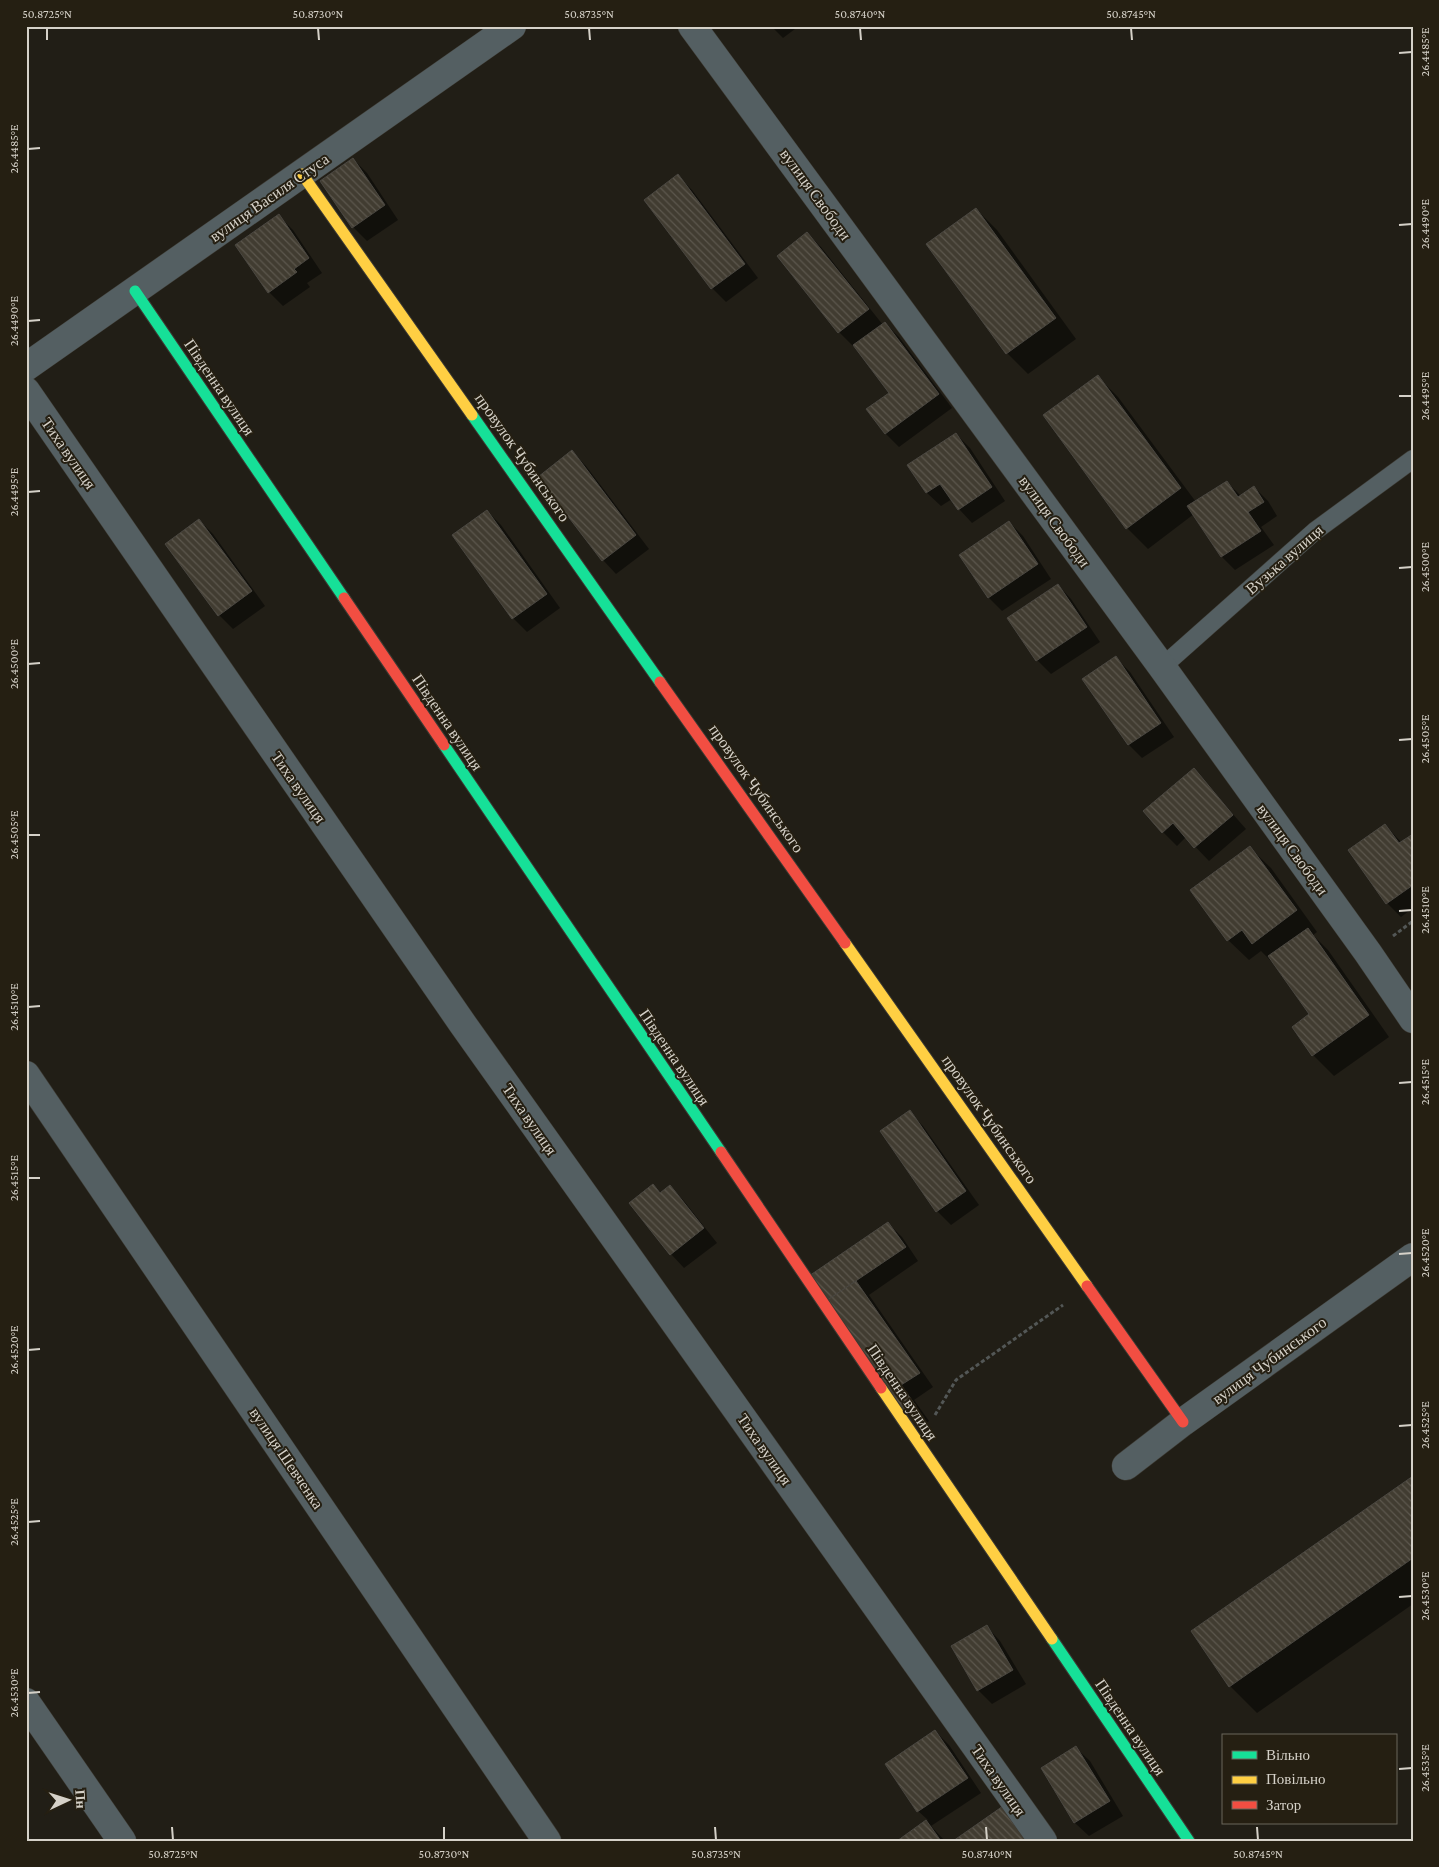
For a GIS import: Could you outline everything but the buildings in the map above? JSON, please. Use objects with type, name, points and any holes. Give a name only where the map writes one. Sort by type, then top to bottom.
[{"type":"street","name":"вулиця Василя Стуса","points":[[26,367],[512,26]]},
{"type":"street","name":"вулиця Свободи","points":[[692,26],[1162,667],[1413,1019]]},
{"type":"street","name":"провулок Чубинського","points":[[302,174],[1184,1422]]},
{"type":"street","name":"Південна вулиця","points":[[136,291],[1189,1841]]},
{"type":"street","name":"Тиха вулиця","points":[[26,392],[462,1023],[1042,1841]]},
{"type":"street","name":"вулиця Шевченка","points":[[26,1075],[547,1841]]},
{"type":"street","name":"вулиця Чубинського","points":[[1126,1466],[1413,1257]]},
{"type":"street","points":[[26,1702],[122,1841]]},
{"type":"lane","name":"Вузька вулиця","points":[[1162,667],[1315,531],[1413,460]]},
{"type":"path","points":[[919,1444],[956,1380],[1090,1287]]},
{"type":"traffic: fast","points":[[135,291],[344,598]]},
{"type":"traffic: fast","points":[[472,415],[660,682]]},
{"type":"traffic: fast","points":[[444,745],[721,1152]]},
{"type":"traffic: fast","points":[[1052,1639],[1189,1841]]},
{"type":"traffic: slow","points":[[302,174],[472,415]]},
{"type":"traffic: slow","points":[[845,943],[1087,1286]]},
{"type":"traffic: slow","points":[[881,1388],[1052,1639]]},
{"type":"traffic: jam","points":[[344,598],[444,745]]},
{"type":"traffic: jam","points":[[660,682],[845,943]]},
{"type":"traffic: jam","points":[[721,1152],[881,1388]]},
{"type":"traffic: jam","points":[[1087,1286],[1183,1422]]}]
